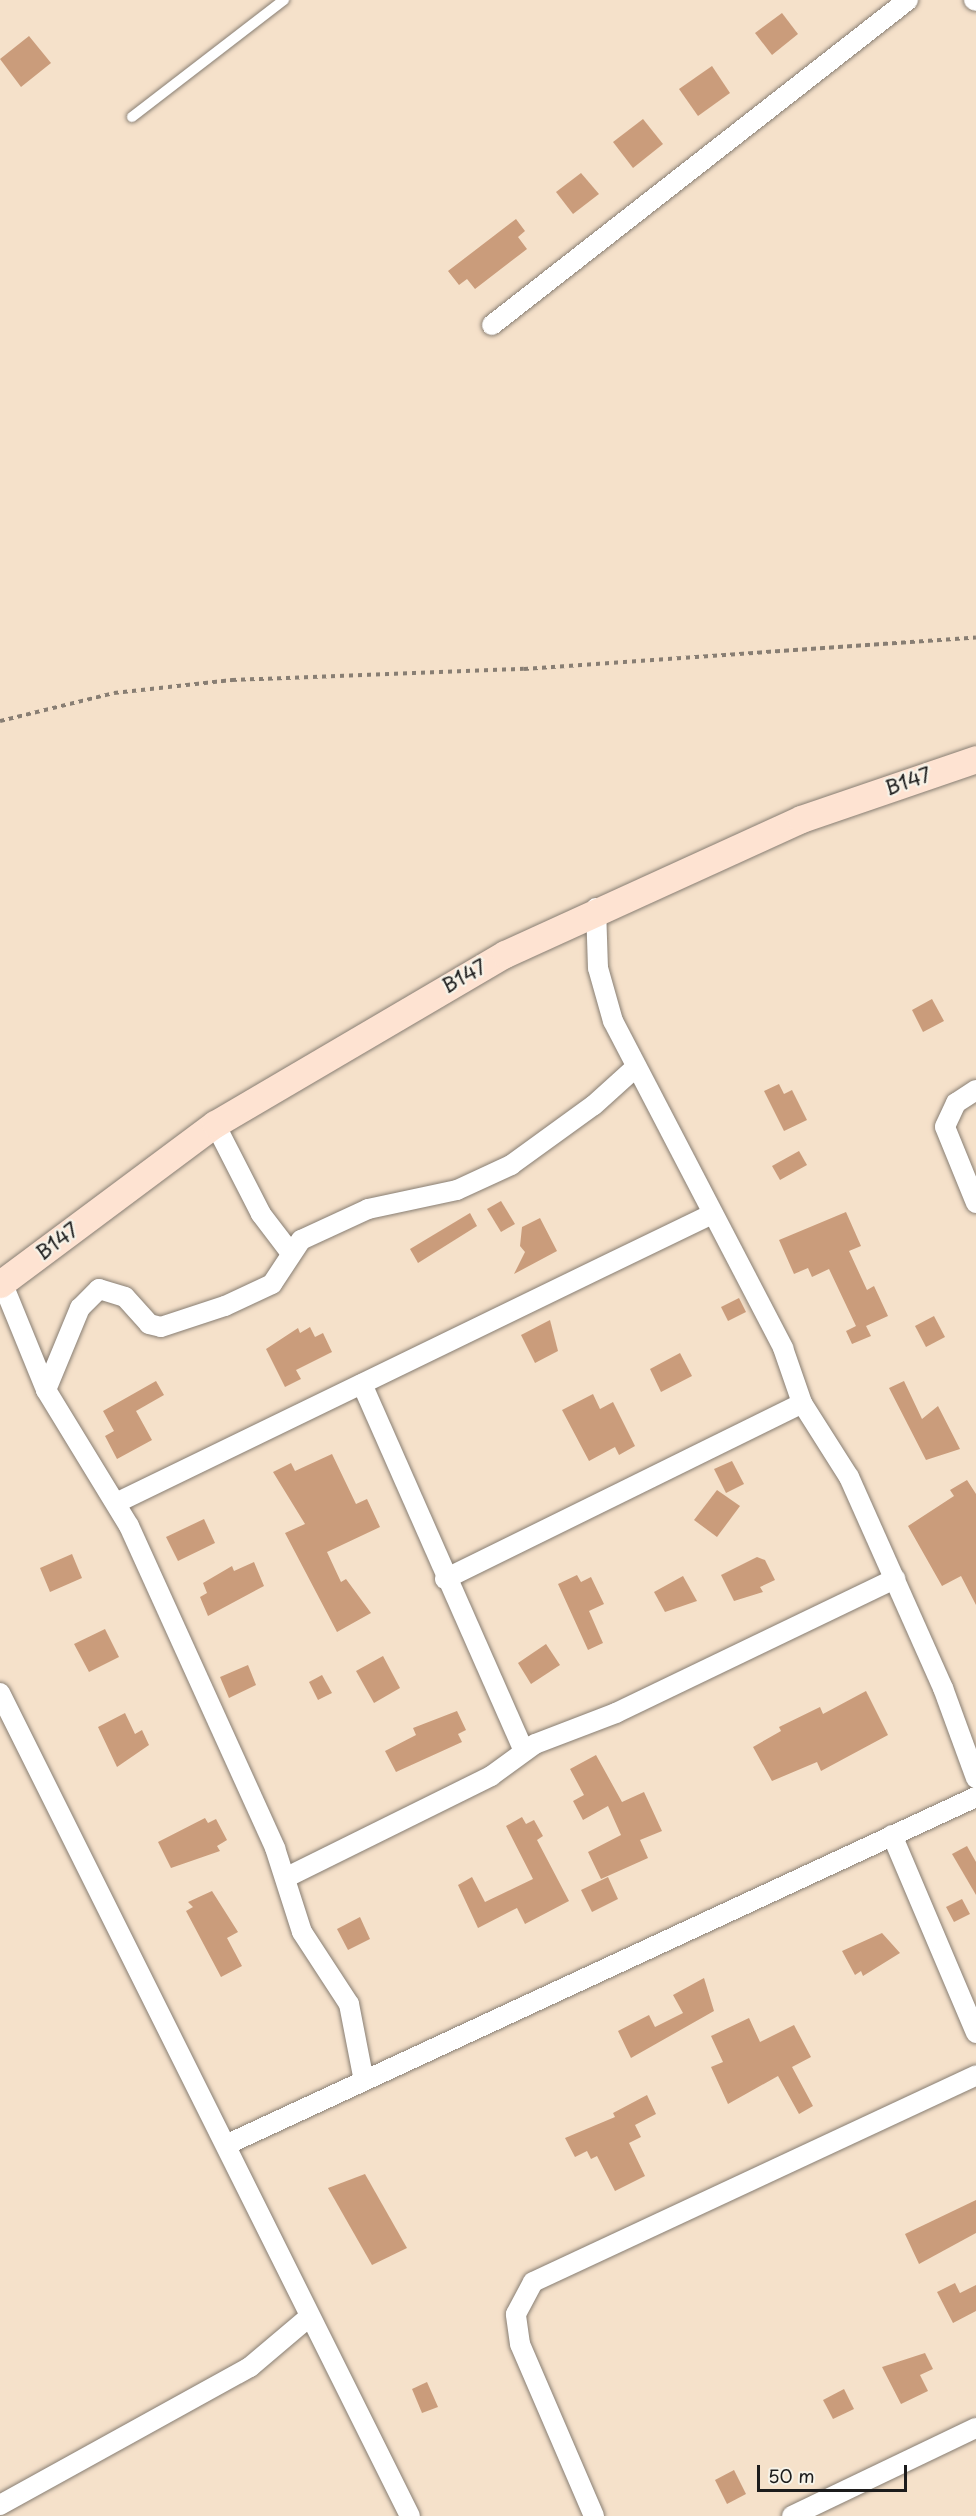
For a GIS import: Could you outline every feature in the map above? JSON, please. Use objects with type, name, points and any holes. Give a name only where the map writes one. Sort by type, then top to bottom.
[{"type":"main road","name":"B147","points":[[1,1283],[214,1124],[386,1019],[596,908],[801,819],[976,759]]},
{"type":"street","points":[[492,325],[908,0]]},
{"type":"street","points":[[596,908],[601,984],[636,1067],[783,1348],[802,1403],[845,1469],[895,1579],[976,1779]]},
{"type":"street","points":[[46,1390],[81,1308],[99,1289],[125,1297],[149,1324],[171,1326],[272,1284],[290,1252],[301,1240],[368,1209],[457,1190],[500,1171],[594,1105],[636,1067]]},
{"type":"street","points":[[976,1090],[956,1103],[945,1127],[976,1203]]},
{"type":"street","points":[[214,1124],[261,1214],[290,1252]]},
{"type":"street","points":[[116,1503],[712,1214]]},
{"type":"street","points":[[1,1283],[46,1390],[116,1503],[287,1877],[302,1932],[349,2004],[364,2081]]},
{"type":"street","points":[[362,1384],[445,1580],[524,1751]]},
{"type":"street","points":[[445,1580],[802,1403]]},
{"type":"street","points":[[287,1877],[491,1776],[524,1751],[895,1579]]},
{"type":"street","points":[[0,1693],[228,2144],[308,2318],[410,2516]]},
{"type":"street","points":[[228,2144],[976,1797]]},
{"type":"street","points":[[892,1836],[976,2033]]},
{"type":"street","points":[[594,2516],[520,2344],[516,2314],[532,2282],[976,2075]]},
{"type":"street","points":[[0,2505],[250,2367],[308,2318]]},
{"type":"street","points":[[792,2516],[976,2428]]},
{"type":"lane","points":[[132,117],[284,0]]},
{"type":"path","points":[[0,721],[114,693],[232,680],[524,669],[976,637]]},
{"type":"building","points":[[782,13],[798,34],[772,55],[755,33]]},
{"type":"building","points":[[29,36],[51,63],[21,87],[0,59]]},
{"type":"building","points":[[712,66],[730,93],[698,116],[679,89]]},
{"type":"building","points":[[643,119],[663,144],[633,168],[613,142]]},
{"type":"building","points":[[581,173],[599,194],[573,214],[556,192]]},
{"type":"building","points":[[516,219],[525,231],[518,237],[527,249],[475,289],[467,279],[459,285],[448,271]]},
{"type":"building","points":[[932,999],[944,1021],[923,1032],[912,1010]]},
{"type":"building","points":[[779,1084],[784,1094],[792,1090],[807,1120],[784,1131],[764,1091]]},
{"type":"building","points":[[799,1151],[807,1165],[780,1180],[772,1166]]},
{"type":"building","points":[[501,1201],[515,1224],[501,1232],[487,1209]]},
{"type":"building","points":[[846,1212],[861,1246],[849,1251],[867,1290],[874,1286],[888,1316],[866,1326],[871,1336],[852,1344],[846,1331],[856,1326],[829,1269],[812,1277],[808,1268],[794,1274],[779,1240]]},
{"type":"building","points":[[470,1213],[477,1226],[418,1263],[410,1249]]},
{"type":"building","points":[[540,1218],[557,1251],[514,1274],[525,1252],[520,1246],[522,1227]]},
{"type":"building","points":[[739,1298],[746,1312],[728,1321],[721,1307]]},
{"type":"building","points":[[934,1316],[945,1337],[926,1347],[915,1326]]},
{"type":"building","points":[[550,1320],[558,1351],[535,1363],[521,1335]]},
{"type":"building","points":[[310,1327],[315,1337],[323,1333],[332,1352],[296,1370],[301,1379],[285,1387],[266,1349],[298,1328],[300,1333]]},
{"type":"building","points":[[680,1353],[692,1376],[661,1392],[650,1369]]},
{"type":"building","points":[[156,1381],[164,1395],[136,1411],[152,1440],[117,1459],[105,1436],[114,1431],[103,1411]]},
{"type":"building","points":[[904,1381],[922,1419],[938,1406],[960,1449],[926,1460],[889,1388]]},
{"type":"building","points":[[593,1394],[600,1409],[613,1402],[635,1446],[619,1455],[615,1447],[589,1461],[562,1410]]},
{"type":"building","points":[[332,1454],[356,1504],[367,1499],[380,1527],[327,1552],[341,1582],[346,1579],[371,1613],[337,1632],[285,1533],[305,1524],[273,1472],[291,1463],[295,1471]]},
{"type":"building","points":[[732,1461],[744,1484],[726,1493],[714,1469]]},
{"type":"building","points":[[967,1480],[976,1494],[976,1605],[961,1576],[942,1586],[908,1526],[954,1496],[950,1490]]},
{"type":"building","points":[[717,1490],[740,1506],[717,1537],[694,1520]]},
{"type":"building","points":[[204,1519],[215,1543],[178,1561],[166,1537]]},
{"type":"building","points":[[72,1554],[82,1578],[50,1592],[40,1568]]},
{"type":"building","points":[[757,1557],[765,1560],[775,1580],[760,1587],[763,1592],[734,1601],[721,1575]]},
{"type":"building","points":[[254,1562],[264,1586],[208,1616],[200,1597],[207,1593],[203,1583],[232,1566],[234,1571]]},
{"type":"building","points":[[577,1575],[581,1582],[591,1577],[604,1604],[589,1611],[603,1643],[588,1650],[558,1584]]},
{"type":"building","points":[[683,1576],[697,1601],[665,1612],[654,1592]]},
{"type":"building","points":[[105,1629],[119,1657],[89,1672],[74,1644]]},
{"type":"building","points":[[546,1644],[560,1665],[531,1684],[518,1663]]},
{"type":"building","points":[[383,1656],[400,1688],[374,1703],[356,1671]]},
{"type":"building","points":[[248,1665],[256,1685],[229,1698],[220,1677]]},
{"type":"building","points":[[322,1675],[332,1693],[318,1700],[309,1682]]},
{"type":"building","points":[[866,1691],[888,1735],[821,1771],[817,1762],[772,1781],[753,1747],[781,1731],[779,1727],[820,1707],[823,1714]]},
{"type":"building","points":[[457,1711],[466,1730],[458,1734],[462,1742],[396,1772],[385,1751],[416,1735],[413,1728]]},
{"type":"building","points":[[125,1713],[135,1734],[142,1730],[149,1745],[117,1767],[98,1727]]},
{"type":"building","points":[[596,1755],[622,1802],[644,1792],[662,1831],[640,1840],[648,1858],[601,1879],[588,1852],[621,1835],[608,1806],[583,1820],[573,1801],[584,1795],[570,1769]]},
{"type":"building","points":[[522,1817],[526,1824],[534,1820],[543,1836],[537,1840],[569,1901],[525,1924],[517,1908],[478,1928],[458,1885],[472,1877],[485,1902],[533,1879],[506,1826]]},
{"type":"building","points":[[205,1818],[208,1823],[216,1819],[227,1840],[217,1846],[220,1851],[171,1868],[158,1842]]},
{"type":"building","points":[[967,1846],[976,1862],[976,1895],[952,1854]]},
{"type":"building","points":[[608,1877],[618,1899],[592,1912],[581,1890]]},
{"type":"building","points":[[212,1891],[238,1932],[227,1938],[242,1966],[221,1977],[186,1911],[193,1907],[188,1902]]},
{"type":"building","points":[[962,1899],[970,1914],[954,1922],[946,1907]]},
{"type":"building","points":[[360,1917],[370,1939],[348,1950],[337,1929]]},
{"type":"building","points":[[882,1933],[900,1953],[863,1976],[861,1971],[855,1975],[842,1951]]},
{"type":"building","points":[[704,1978],[714,2011],[631,2058],[618,2031],[649,2015],[655,2027],[683,2013],[673,1995]]},
{"type":"building","points":[[749,2018],[760,2042],[794,2025],[811,2057],[792,2067],[813,2106],[799,2114],[778,2076],[728,2104],[711,2067],[723,2062],[711,2036]]},
{"type":"building","points":[[647,2095],[656,2114],[635,2125],[641,2137],[629,2143],[645,2176],[615,2191],[597,2156],[591,2159],[587,2151],[575,2157],[565,2138],[615,2117],[613,2113]]},
{"type":"building","points":[[365,2174],[407,2248],[372,2265],[328,2188]]},
{"type":"building","points":[[976,2200],[976,2233],[919,2264],[905,2234]]},
{"type":"building","points":[[955,2283],[960,2293],[976,2285],[976,2311],[953,2323],[937,2292]]},
{"type":"building","points":[[925,2353],[933,2369],[920,2375],[928,2391],[901,2404],[882,2367]]},
{"type":"building","points":[[427,2382],[438,2407],[422,2413],[412,2389]]},
{"type":"building","points":[[844,2389],[854,2409],[833,2419],[823,2400]]},
{"type":"building","points":[[734,2470],[746,2494],[727,2504],[715,2480]]}]
